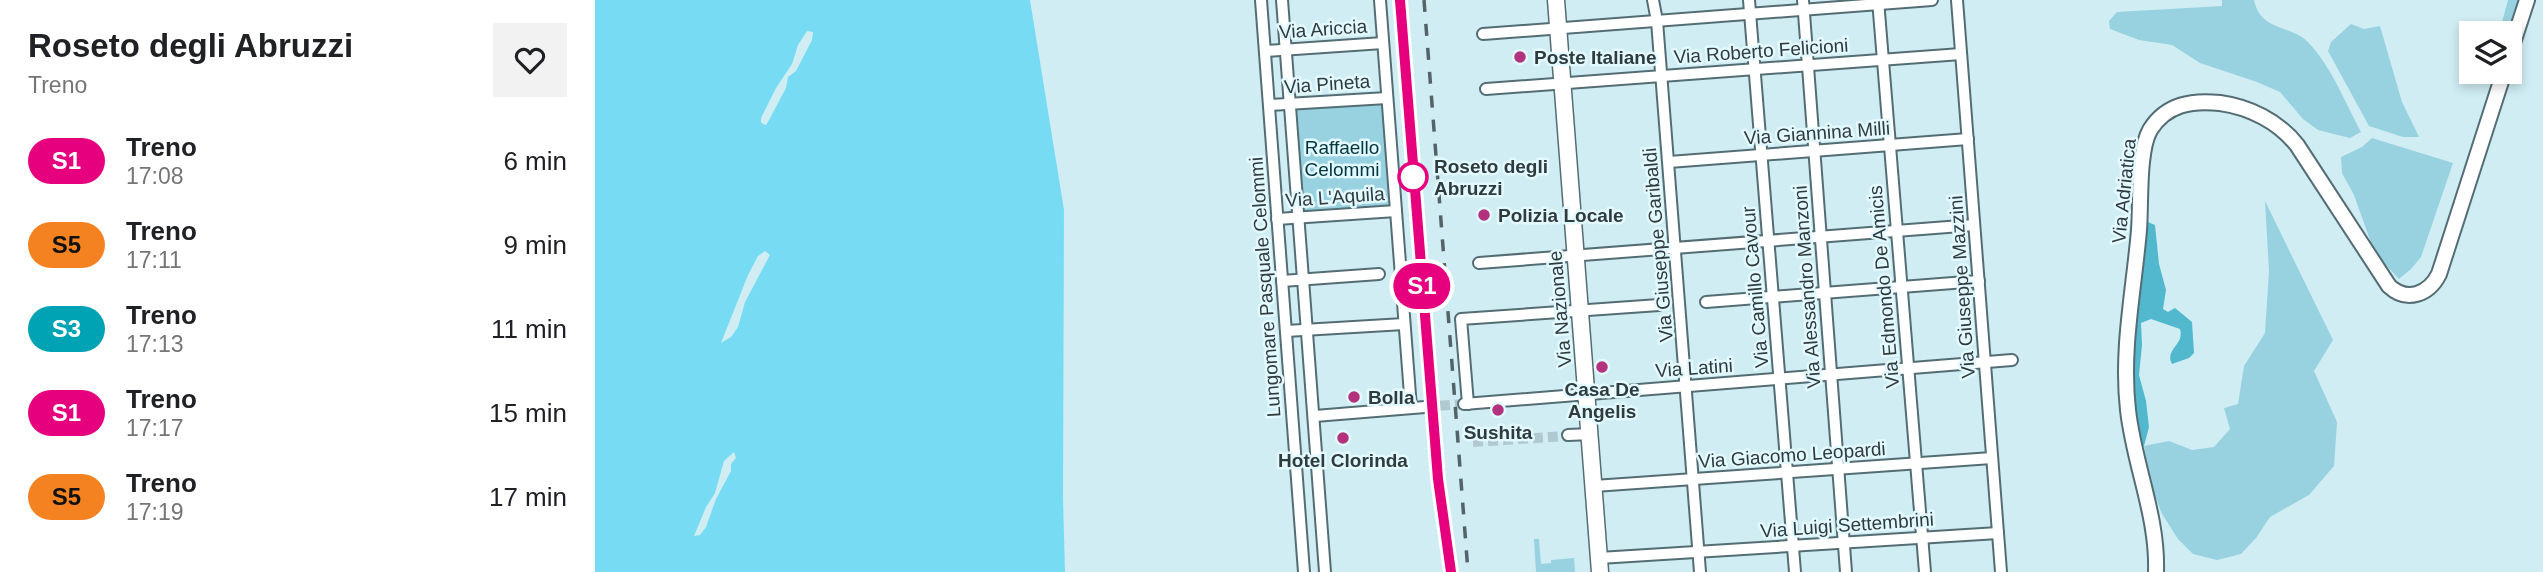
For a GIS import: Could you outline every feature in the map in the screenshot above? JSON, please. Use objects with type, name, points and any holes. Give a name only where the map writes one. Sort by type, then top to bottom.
[{"type":"main road","name":"Via Nazionale","points":[[1556,0],[1582,310],[1599,565]]},
{"type":"main road","points":[[2520,21],[2527,0]]},
{"type":"main road","name":"Via Adriatica","points":[[2155,572],[2154,530],[2132,437],[2125,367],[2139,235],[2144,147],[2150,130],[2165,112],[2179,104],[2208,102],[2233,106],[2267,119],[2286,132],[2297,145],[2391,288],[2403,295],[2418,294],[2432,285],[2441,271],[2500,84]]},
{"type":"street","name":"Lungomare Pasquale Celommi","points":[[1261,0],[1304,572]]},
{"type":"street","points":[[1282,0],[1325,572]]},
{"type":"street","points":[[1380,0],[1411,408]]},
{"type":"street","name":"Via Giuseppe Garibaldi","points":[[1653,0],[1662,76],[1700,572]]},
{"type":"street","name":"Via Camillo Cavour","points":[[1749,0],[1795,572]]},
{"type":"street","points":[[1483,34],[1751,14],[1803,5],[1932,0]]},
{"type":"street","name":"Via Giuseppe Mazzini","points":[[1957,0],[2001,572]]},
{"type":"street","name":"Via Edmondo De Amicis","points":[[1878,2],[1925,572]]},
{"type":"street","name":"Via Alessandro Manzoni","points":[[1803,5],[1846,572]]},
{"type":"street","name":"Via Ariccia","points":[[1265,51],[1383,43]]},
{"type":"street","name":"Via Roberto Felicioni","points":[[1486,89],[1961,54]]},
{"type":"street","name":"Via Pineta","points":[[1269,105],[1387,98]]},
{"type":"street","name":"Via Giannina Milli","points":[[1669,162],[1968,139]]},
{"type":"street","name":"Via L'Aquila","points":[[1277,219],[1396,211]]},
{"type":"street","points":[[1479,263],[1974,225]]},
{"type":"street","points":[[1282,281],[1379,274]]},
{"type":"street","points":[[1706,302],[1979,281]]},
{"type":"street","points":[[1582,310],[1659,305]]},
{"type":"street","name":"Via Latini","points":[[1582,310],[1461,319],[1466,404],[2012,360]]},
{"type":"street","points":[[1286,331],[1404,324]]},
{"type":"street","points":[[1315,416],[1425,407]]},
{"type":"street","points":[[1568,435],[1591,434]]},
{"type":"street","name":"Via Giacomo Leopardi","points":[[1594,486],[1992,458]]},
{"type":"street","name":"Via Luigi Settembrini","points":[[1599,565],[1699,552],[1998,533]]},
{"type":"green space","points":[[2222,0],[2254,0],[2263,18],[2269,23],[2301,36],[2308,42],[2331,73],[2361,132],[2350,138],[2318,130],[2303,119],[2280,92],[2200,63],[2172,45],[2139,40],[2110,29],[2109,21],[2117,12],[2222,6]]},
{"type":"green space","points":[[2508,0],[2518,0],[2511,21],[2502,21]]},
{"type":"green space","points":[[2351,24],[2364,29],[2380,26],[2402,102],[2419,137],[2403,137],[2369,126],[2328,51],[2331,42]]},
{"type":"green space","name":"Raffaello Celommi","points":[[1384,102],[1392,207],[1301,214],[1293,108]]},
{"type":"green space","points":[[2372,138],[2453,163],[2421,257],[2399,279],[2375,254],[2354,195],[2342,173],[2341,157],[2362,147]]},
{"type":"green space","points":[[2265,201],[2333,340],[2314,371],[2337,422],[2334,466],[2309,495],[2270,517],[2241,554],[2217,560],[2193,554],[2178,539],[2162,514],[2149,480],[2144,446],[2169,441],[2192,450],[2214,447],[2230,429],[2224,408],[2238,404],[2244,366],[2265,333],[2269,271]]},
{"type":"green space","points":[[1534,539],[1539,539],[1541,564],[1551,563],[1551,560],[1574,558],[1575,572],[1536,572]]},
{"type":"shaded area","points":[[595,0],[1030,0],[1064,210],[1065,572],[595,572]]},
{"type":"shaded area","points":[[2143,223],[2155,225],[2159,264],[2166,290],[2163,309],[2168,312],[2175,308],[2192,322],[2194,353],[2189,358],[2172,364],[2171,354],[2180,339],[2180,329],[2151,319],[2141,323],[2139,375],[2149,427],[2144,446],[2135,447],[2127,387]]},
{"type":"pier","points":[[807,31],[813,32],[812,40],[796,71],[788,77],[786,88],[769,120],[766,125],[763,124],[761,118],[792,64],[798,45]]},
{"type":"pier","points":[[765,251],[770,255],[745,302],[738,327],[731,337],[721,343],[748,275],[758,256]]},
{"type":"pier","points":[[734,452],[736,458],[731,464],[731,471],[716,499],[706,527],[700,535],[694,536],[715,493],[724,461]]},
{"type":"tunnel","points":[[1425,407],[1464,404]]},
{"type":"tunnel","points":[[1473,442],[1566,436]]},
{"type":"railway","points":[[1400,0],[1438,479],[1451,572]]},
{"type":"railway","points":[[1424,0],[1468,572]]},
{"type":"train","name":"S1","points":[[1400,0],[1438,479],[1451,572]]},
{"type":"place","name":"Poste Italiane","points":[[1520,57]]},
{"type":"place","name":"Roseto degli Abruzzi","points":[[1413,177]]},
{"type":"place","name":"Polizia Locale","points":[[1484,215]]},
{"type":"place","name":"Casa De Angelis","points":[[1602,367]]},
{"type":"place","name":"Bolla","points":[[1354,397]]},
{"type":"place","name":"Sushita","points":[[1498,410]]},
{"type":"place","name":"Hotel Clorinda","points":[[1343,438]]}]
